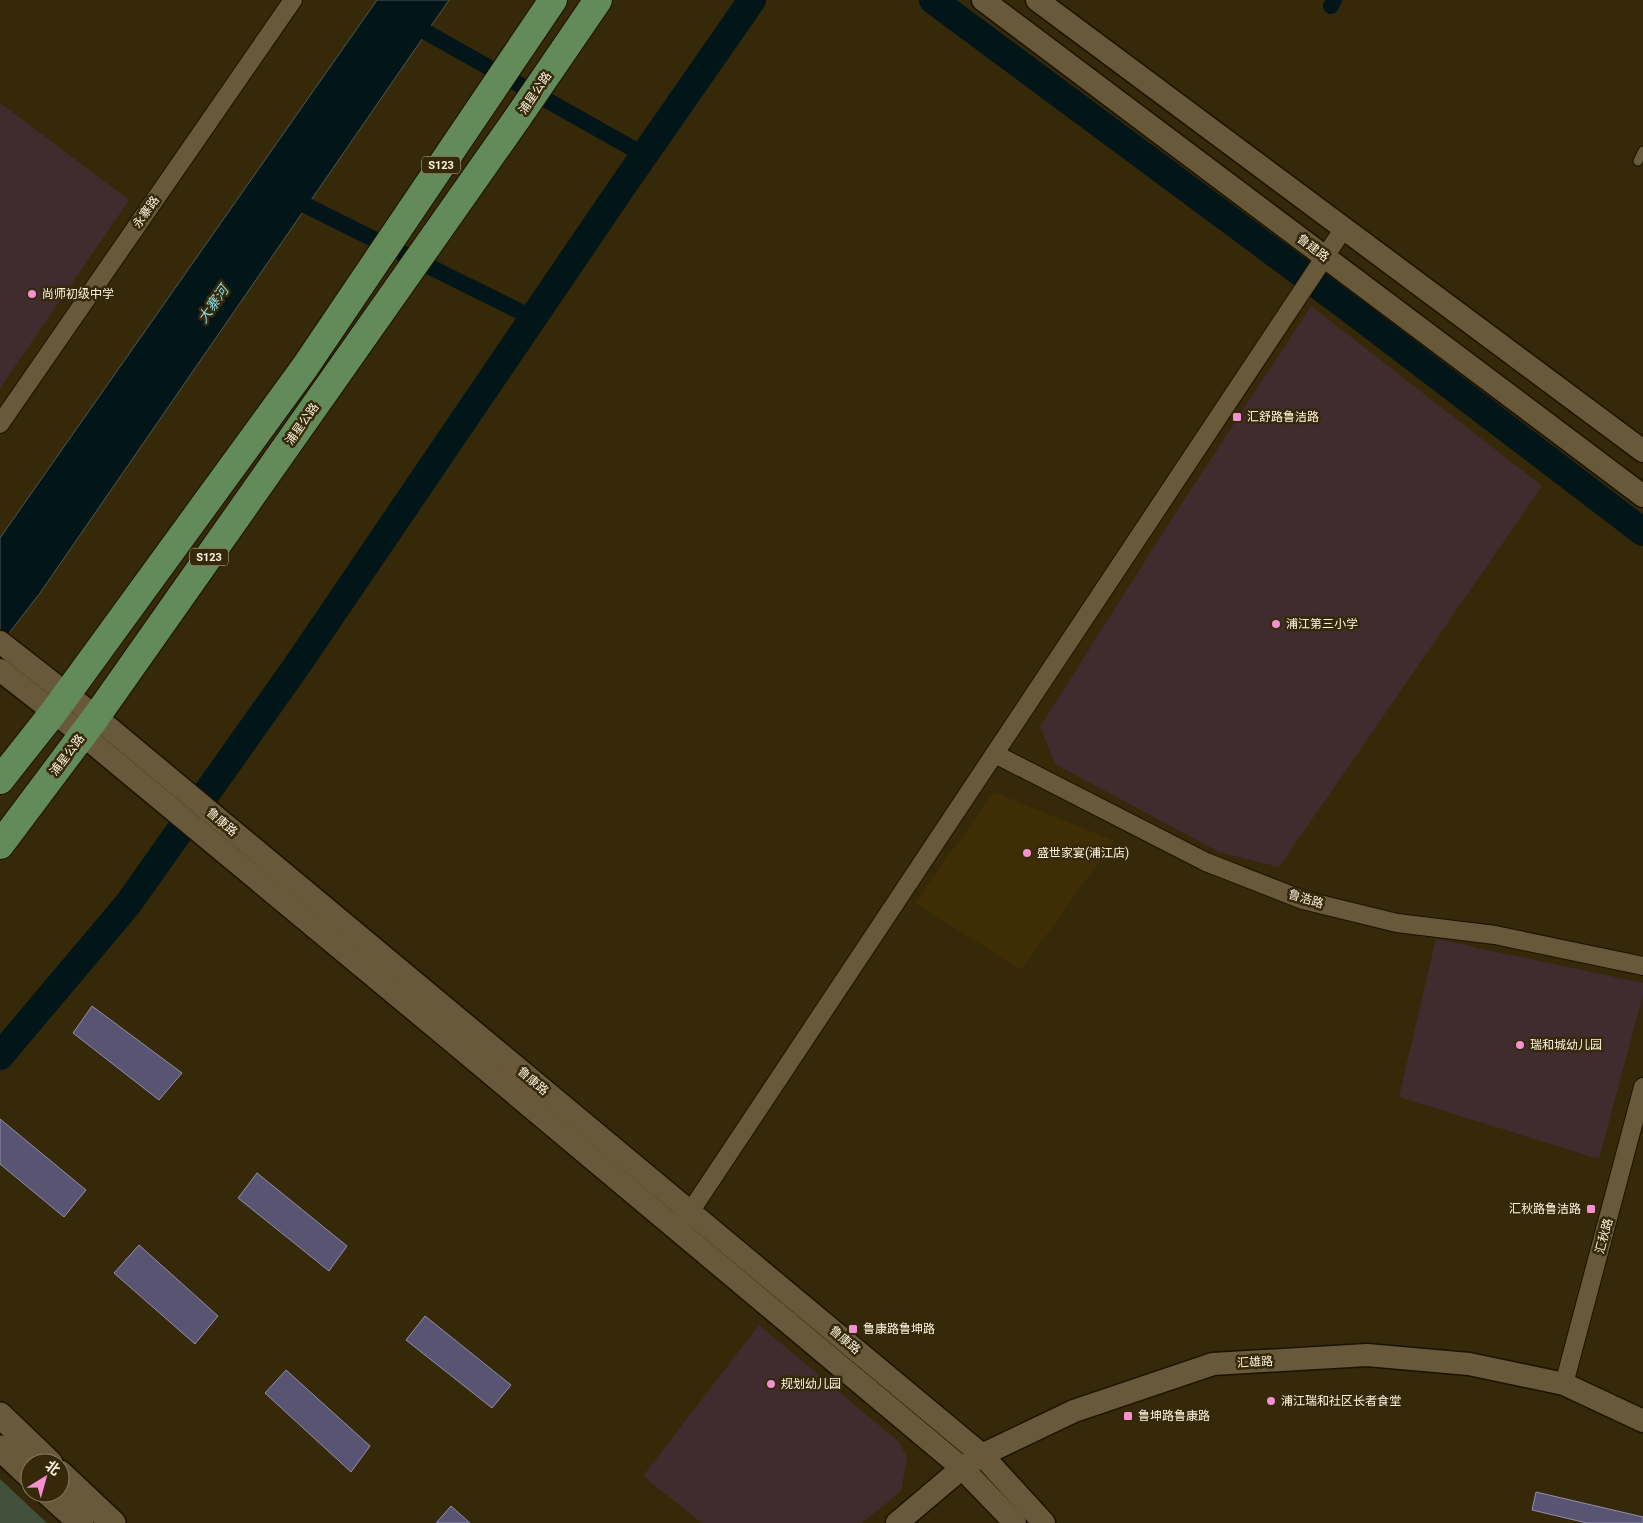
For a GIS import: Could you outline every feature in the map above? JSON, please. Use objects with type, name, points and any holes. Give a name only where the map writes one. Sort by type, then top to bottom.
[{"type":"main road","name":"S123","points":[[0,780],[59,704],[304,367],[553,0]]},
{"type":"main road","name":"浦星公路","points":[[4,837],[89,726],[428,246],[598,0]]},
{"type":"main road","points":[[0,1415],[40,1453]]},
{"type":"main road","points":[[0,1448],[20,1467]]},
{"type":"main road","points":[[70,1482],[113,1523]]},
{"type":"main road","points":[[59,1503],[80,1523]]},
{"type":"street","name":"永寨路","points":[[0,424],[293,0]]},
{"type":"street","name":"鲁建路","points":[[983,0],[1643,496]]},
{"type":"street","points":[[1037,0],[1643,451]]},
{"type":"street","points":[[677,1230],[691,1212],[1344,228]]},
{"type":"street","name":"鲁康路","points":[[4,655],[59,704],[89,726],[691,1212],[982,1455],[1044,1523]]},
{"type":"street","name":"鲁康路","points":[[89,726],[447,1037],[962,1468],[1015,1523]]},
{"type":"street","name":"鲁浩路","points":[[994,754],[1206,862],[1303,900],[1397,923],[1495,935],[1643,966]]},
{"type":"street","name":"汇秋路","points":[[1564,1384],[1643,1087]]},
{"type":"street","name":"汇雄路","points":[[898,1523],[962,1468],[982,1455],[1074,1411],[1214,1364],[1367,1355],[1469,1364],[1564,1384],[1643,1421]]},
{"type":"lane","points":[[1638,161],[1643,151]]},
{"type":"shaded area","name":"尚师初级中学","points":[[0,103],[129,200],[0,388]]},
{"type":"shaded area","name":"浦江第三小学","points":[[1311,306],[1542,486],[1279,867],[1219,852],[1055,764],[1040,727],[1171,520]]},
{"type":"shaded area","points":[[994,792],[1114,841],[1021,970],[915,903]]},
{"type":"shaded area","name":"瑞和城幼儿园","points":[[1436,939],[1643,983],[1643,994],[1599,1159],[1399,1097]]},
{"type":"shaded area","name":"规划幼儿园","points":[[759,1325],[899,1442],[907,1457],[901,1491],[862,1523],[702,1523],[643,1476]]},
{"type":"green space","points":[[0,1479],[20,1498],[20,1503],[26,1503],[47,1523],[0,1523]]},
{"type":"water","name":"大寨河","points":[[377,0],[449,0],[40,593],[0,645],[0,538]]},
{"type":"building","points":[[92,1006],[182,1073],[159,1100],[73,1033]]},
{"type":"building","points":[[0,1119],[86,1190],[64,1217],[0,1164]]},
{"type":"building","points":[[257,1173],[347,1246],[329,1271],[238,1198]]},
{"type":"building","points":[[139,1245],[218,1316],[195,1344],[114,1273]]},
{"type":"building","points":[[425,1316],[511,1385],[492,1408],[406,1340]]},
{"type":"building","points":[[286,1370],[370,1446],[351,1472],[265,1393]]},
{"type":"building","points":[[1536,1492],[1643,1517],[1643,1523],[1587,1523],[1532,1510]]},
{"type":"building","points":[[451,1506],[470,1523],[436,1523]]},
{"type":"waterway","points":[[0,1056],[128,904],[298,664],[622,187],[752,0]]},
{"type":"waterway","points":[[933,0],[1354,312],[1643,532]]},
{"type":"waterway","points":[[1331,6],[1334,0]]},
{"type":"waterway","points":[[410,23],[644,155]]},
{"type":"waterway","points":[[289,197],[533,318]]},
{"type":"place","name":"尚师初级中学","points":[[32,294]]},
{"type":"place","name":"汇舒路鲁洁路","points":[[1237,417]]},
{"type":"place","name":"浦江第三小学","points":[[1276,624]]},
{"type":"place","name":"盛世家宴(浦江店)","points":[[1027,853]]},
{"type":"place","name":"瑞和城幼儿园","points":[[1520,1045]]},
{"type":"place","name":"汇秋路鲁洁路","points":[[1591,1209]]},
{"type":"place","name":"鲁康路鲁坤路","points":[[853,1329]]},
{"type":"place","name":"规划幼儿园","points":[[771,1384]]},
{"type":"place","name":"浦江瑞和社区长者食堂","points":[[1271,1401]]},
{"type":"place","name":"鲁坤路鲁康路","points":[[1128,1416]]}]
